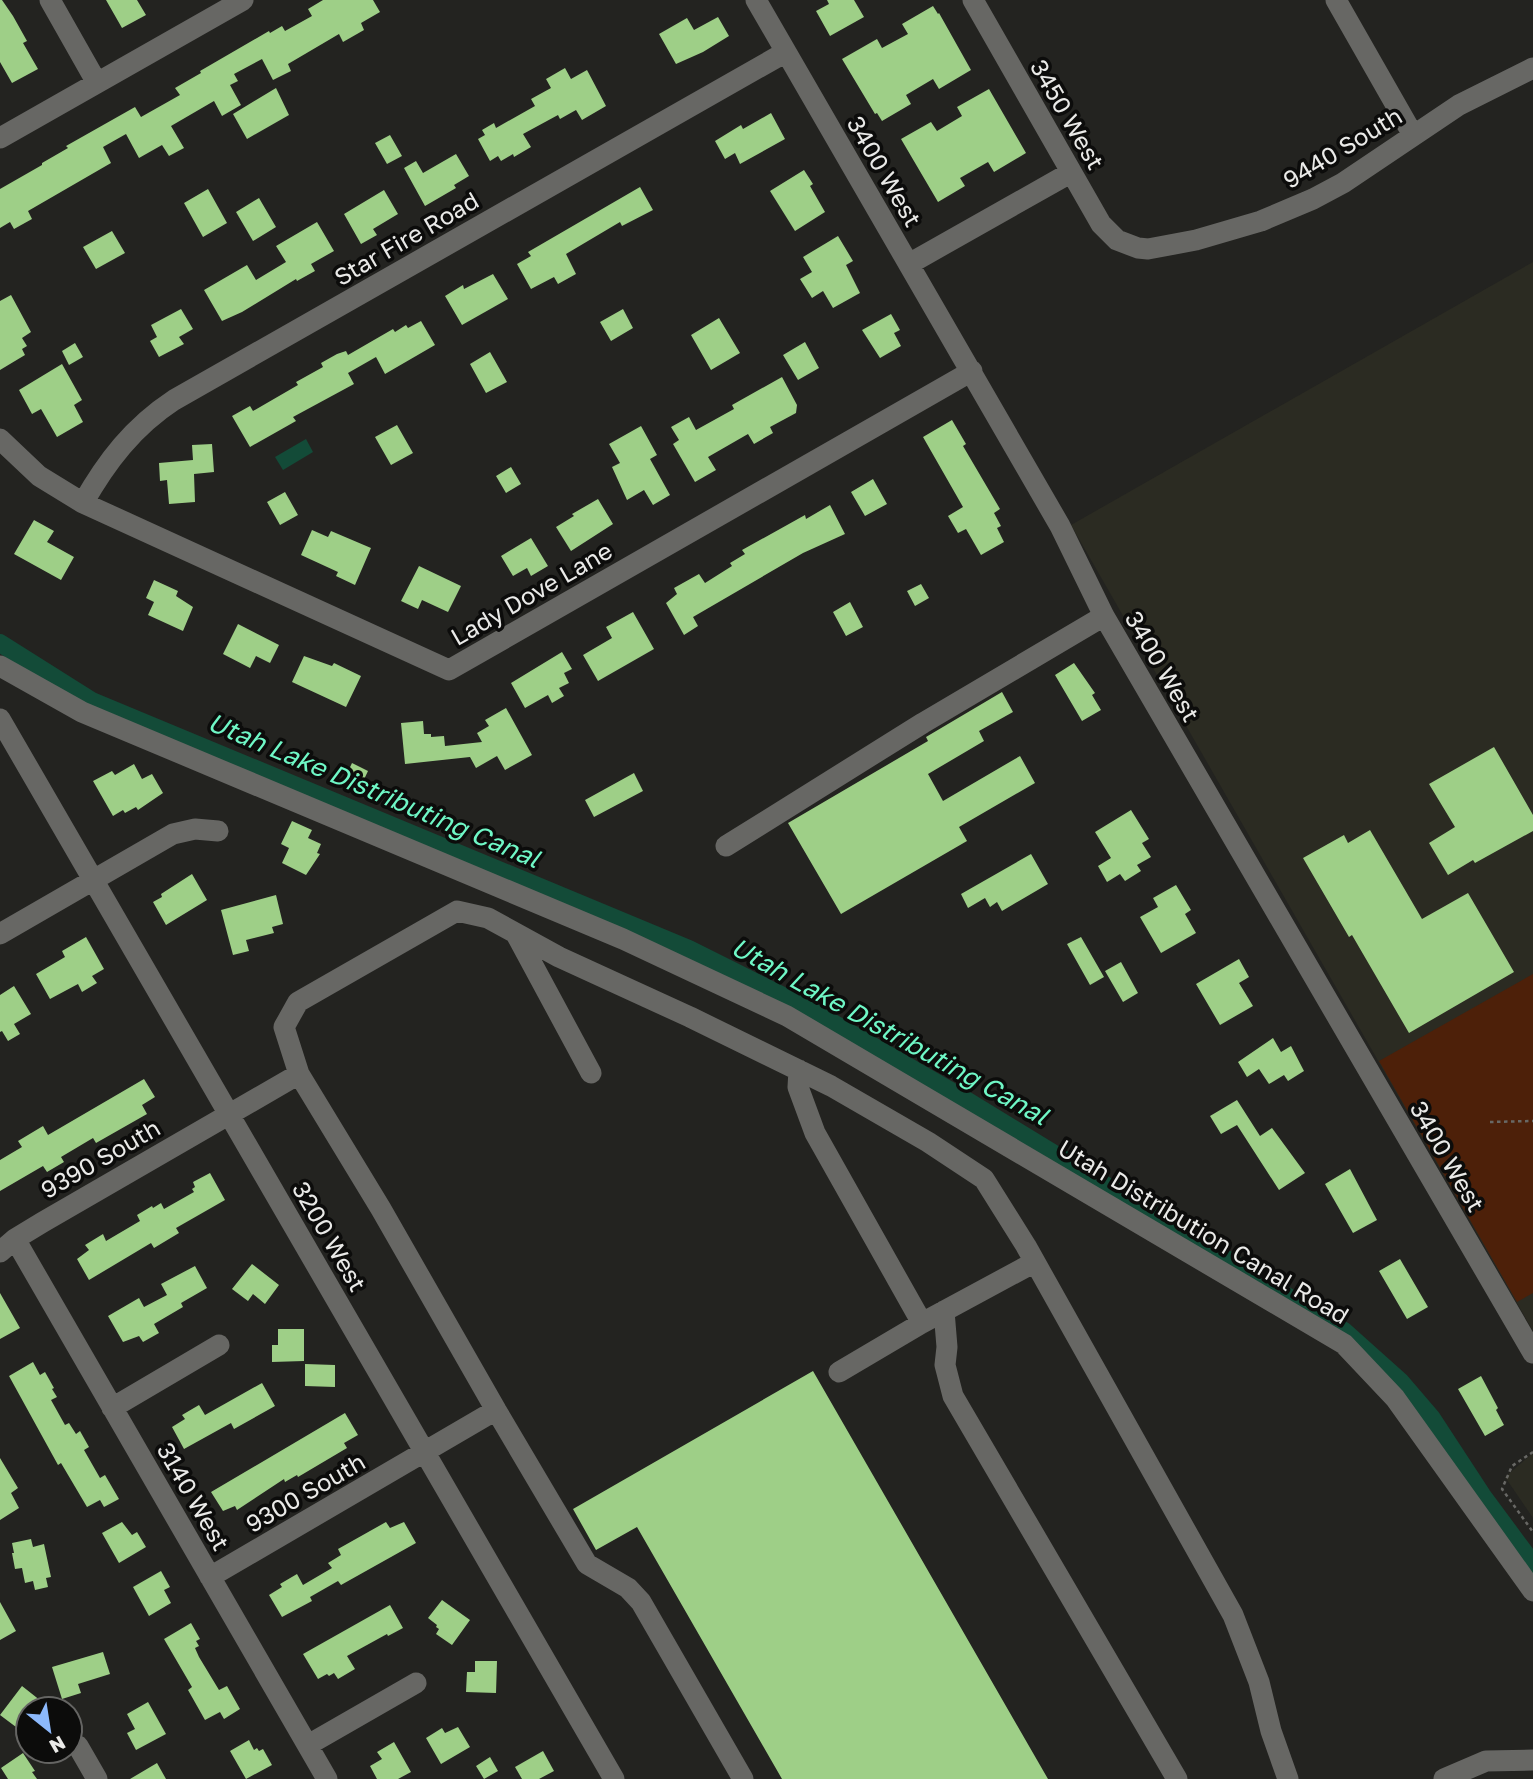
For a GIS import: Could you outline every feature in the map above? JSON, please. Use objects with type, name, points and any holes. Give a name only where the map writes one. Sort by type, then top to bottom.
[{"type":"street","points":[[50,0],[97,83]]},
{"type":"street","points":[[0,138],[243,0]]},
{"type":"street","name":"3400 West","points":[[756,0],[1060,526],[1104,616],[1533,1353]]},
{"type":"street","name":"3450 West","points":[[973,0],[1101,224],[1118,240],[1128,245]]},
{"type":"street","points":[[1336,0],[1413,135]]},
{"type":"street","name":"Star Fire Road","points":[[83,503],[113,454],[126,439],[141,424],[174,400],[786,52]]},
{"type":"street","name":"9440 South","points":[[1128,245],[1158,248],[1196,240],[1270,218],[1343,183],[1459,105],[1533,68]]},
{"type":"street","points":[[909,264],[1070,173]]},
{"type":"street","name":"Lady Dove Lane","points":[[0,439],[39,476],[83,503],[449,670],[971,371]]},
{"type":"street","points":[[726,846],[923,723],[1104,616]]},
{"type":"street","name":"Utah Distribution Canal Road","points":[[0,666],[82,712],[623,939],[787,1016],[1344,1344],[1395,1398],[1533,1591]]},
{"type":"street","name":"3200 West","points":[[0,719],[614,1779]]},
{"type":"street","points":[[0,934],[173,834],[195,829],[218,831]]},
{"type":"street","points":[[743,1779],[641,1602],[628,1588],[587,1564],[582,1558],[382,1209],[299,1074],[284,1027],[298,1002],[457,911],[488,919],[559,957],[831,1086],[984,1179],[1035,1262],[1233,1615],[1259,1682],[1271,1731],[1288,1779]]},
{"type":"street","points":[[516,934],[591,1073]]},
{"type":"street","points":[[799,1070],[798,1087],[815,1133],[922,1323]]},
{"type":"street","name":"9390 South","points":[[7,1246],[299,1074]]},
{"type":"street","name":"3140 West","points":[[7,1246],[112,1408],[327,1779]]},
{"type":"street","points":[[839,1372],[922,1323],[1035,1262]]},
{"type":"street","points":[[944,1311],[947,1347],[944,1365],[953,1396],[1177,1779]]},
{"type":"street","points":[[112,1408],[219,1345]]},
{"type":"street","name":"9300 South","points":[[210,1577],[496,1410]]},
{"type":"street","points":[[308,1745],[416,1683]]},
{"type":"street","points":[[84,1756],[97,1779]]},
{"type":"street","points":[[1444,1779],[1486,1761],[1533,1760]]},
{"type":"path","points":[[1490,1122],[1533,1121]]},
{"type":"path","points":[[1533,1452],[1511,1466],[1502,1489],[1533,1532]]},
{"type":"shaded area","points":[[1533,262],[1533,1331],[1071,525]]},
{"type":"shaded area","points":[[306,439],[313,452],[283,470],[275,457]]},
{"type":"shaded area","points":[[1533,974],[1533,1293],[1517,1302],[1379,1061]]},
{"type":"shaded area","points":[[1533,1453],[1533,1518],[1505,1477]]},
{"type":"building","points":[[0,0],[27,41],[23,43],[38,69],[12,83],[0,62]]},
{"type":"building","points":[[106,0],[137,0],[146,15],[122,28]]},
{"type":"building","points":[[323,0],[373,0],[380,12],[361,23],[364,30],[343,42],[339,34],[288,64],[291,71],[273,80],[262,59],[234,74],[238,81],[230,85],[241,105],[222,116],[214,101],[171,126],[184,148],[169,156],[162,145],[139,158],[126,134],[103,147],[111,163],[28,211],[32,219],[14,229],[10,222],[0,228],[0,189],[68,148],[66,146],[135,107],[141,117],[180,95],[175,88],[201,73],[200,71],[269,31],[270,33],[282,26],[285,31],[312,16],[308,9]]},
{"type":"building","points":[[827,0],[854,0],[864,17],[830,36],[816,11],[829,4]]},
{"type":"building","points":[[933,6],[971,70],[939,89],[933,79],[906,95],[911,104],[882,121],[842,59],[877,39],[882,48],[908,34],[902,24]]},
{"type":"building","points":[[718,17],[729,36],[676,64],[659,34],[687,18],[694,30]]},
{"type":"building","points":[[565,68],[571,79],[587,70],[606,106],[582,120],[576,110],[560,119],[558,115],[523,134],[531,147],[514,157],[513,154],[501,161],[498,156],[490,161],[478,139],[485,135],[482,130],[494,123],[496,128],[535,106],[531,99],[551,88],[546,79]]},
{"type":"building","points":[[276,88],[289,115],[247,139],[233,114]]},
{"type":"building","points":[[989,89],[1026,153],[994,172],[988,162],[960,178],[965,186],[938,202],[901,139],[931,122],[937,131],[962,116],[957,107]]},
{"type":"building","points":[[771,113],[785,139],[740,164],[735,153],[725,159],[715,141],[741,125],[743,129]]},
{"type":"building","points":[[390,135],[402,156],[387,164],[375,143]]},
{"type":"building","points":[[456,154],[469,176],[454,185],[456,188],[425,206],[404,168],[416,161],[423,173]]},
{"type":"building","points":[[804,170],[825,212],[795,231],[770,191]]},
{"type":"building","points":[[640,187],[653,210],[622,226],[620,222],[566,254],[576,274],[558,284],[554,277],[531,289],[517,264],[531,256],[528,252]]},
{"type":"building","points":[[208,189],[227,223],[203,237],[184,203]]},
{"type":"building","points":[[384,190],[398,214],[373,229],[377,235],[361,244],[344,214]]},
{"type":"building","points":[[259,198],[276,227],[253,241],[236,212]]},
{"type":"building","points":[[317,222],[334,251],[311,264],[315,271],[222,321],[204,290],[247,265],[256,280],[286,262],[276,246]]},
{"type":"building","points":[[112,231],[125,253],[96,269],[83,247]]},
{"type":"building","points":[[838,236],[853,261],[846,265],[860,293],[833,308],[823,291],[812,298],[800,279],[812,272],[803,257]]},
{"type":"building","points":[[493,274],[508,299],[462,325],[445,296],[463,285],[464,289]]},
{"type":"building","points":[[11,295],[31,332],[22,338],[27,346],[22,349],[25,355],[0,370],[0,301]]},
{"type":"building","points":[[181,309],[193,329],[179,337],[184,344],[159,357],[150,341],[157,337],[151,325]]},
{"type":"building","points":[[623,309],[633,328],[611,341],[600,322]]},
{"type":"building","points":[[891,314],[900,330],[894,333],[901,346],[880,358],[862,330]]},
{"type":"building","points":[[719,318],[740,353],[711,370],[691,335]]},
{"type":"building","points":[[421,321],[435,345],[385,374],[376,357],[348,373],[354,384],[293,417],[296,421],[250,447],[232,416],[250,406],[253,411],[298,385],[296,382],[323,367],[321,363],[337,354],[346,351],[348,355],[393,329],[395,332],[406,325],[408,328]]},
{"type":"building","points":[[805,342],[819,368],[798,380],[783,355]]},
{"type":"building","points":[[75,343],[83,357],[69,365],[62,351]]},
{"type":"building","points":[[490,352],[507,382],[486,393],[470,364]]},
{"type":"building","points":[[62,364],[82,400],[74,405],[83,422],[57,437],[41,409],[32,414],[19,390]]},
{"type":"building","points":[[782,377],[797,405],[796,413],[770,427],[773,433],[754,444],[748,434],[708,457],[716,470],[695,482],[673,444],[679,440],[671,427],[689,417],[696,430],[734,409],[732,405]]},
{"type":"building","points":[[952,420],[966,444],[963,446],[1000,509],[994,513],[1001,526],[997,528],[1004,542],[981,555],[966,529],[958,533],[948,516],[963,507],[923,437]]},
{"type":"building","points":[[397,425],[413,453],[391,465],[375,437]]},
{"type":"building","points":[[641,426],[657,455],[650,459],[670,495],[653,505],[644,490],[627,500],[612,467],[620,463],[609,444]]},
{"type":"building","points":[[212,444],[214,472],[194,474],[195,502],[169,504],[167,480],[160,481],[159,463],[193,460],[192,445]]},
{"type":"building","points":[[511,467],[521,484],[506,493],[496,476]]},
{"type":"building","points":[[873,479],[887,504],[865,516],[851,492]]},
{"type":"building","points":[[285,492],[298,515],[280,525],[267,502]]},
{"type":"building","points":[[598,499],[613,524],[571,551],[556,527]]},
{"type":"building","points":[[830,505],[845,534],[803,553],[693,617],[698,626],[684,635],[666,603],[677,594],[674,588],[699,574],[705,583],[732,566],[730,563],[745,554],[742,550],[805,515],[806,519]]},
{"type":"building","points":[[34,520],[54,531],[47,542],[74,557],[61,580],[14,554]]},
{"type":"building","points":[[312,530],[328,537],[331,531],[371,548],[355,585],[336,576],[338,572],[301,555]]},
{"type":"building","points":[[531,538],[548,566],[531,576],[527,568],[513,576],[501,556]]},
{"type":"building","points":[[419,566],[461,586],[448,612],[422,600],[418,609],[401,601]]},
{"type":"building","points":[[154,580],[178,591],[176,596],[193,607],[183,631],[148,615],[154,602],[146,598]]},
{"type":"building","points":[[921,584],[929,598],[915,606],[907,591]]},
{"type":"building","points":[[850,602],[863,627],[846,636],[833,612]]},
{"type":"building","points":[[633,612],[654,649],[598,681],[583,655],[612,638],[606,627]]},
{"type":"building","points":[[238,624],[279,645],[270,663],[256,656],[250,668],[223,654]]},
{"type":"building","points":[[562,652],[572,669],[564,673],[569,683],[559,688],[564,696],[552,703],[548,695],[525,708],[511,683]]},
{"type":"building","points":[[304,656],[332,666],[334,663],[361,676],[346,707],[292,682]]},
{"type":"building","points":[[1074,663],[1095,693],[1092,695],[1101,710],[1082,721],[1055,675]]},
{"type":"building","points":[[1002,692],[1013,712],[979,731],[984,741],[928,774],[943,801],[1020,756],[1035,783],[959,827],[967,841],[841,914],[788,823],[928,741],[926,737]]},
{"type":"building","points":[[506,708],[532,755],[505,770],[497,756],[476,768],[470,757],[405,764],[401,723],[423,721],[424,734],[431,734],[431,737],[444,736],[445,746],[482,742],[477,733],[489,726],[485,720]]},
{"type":"building","points":[[1494,747],[1533,815],[1533,831],[1448,875],[1429,843],[1455,827],[1429,784]]},
{"type":"building","points":[[352,763],[368,771],[359,790],[343,782]]},
{"type":"building","points":[[134,764],[142,779],[152,774],[163,793],[138,810],[136,807],[125,813],[123,810],[113,816],[93,781],[112,771],[115,775]]},
{"type":"building","points":[[634,773],[643,791],[594,817],[585,800]]},
{"type":"building","points":[[1131,810],[1149,839],[1142,843],[1151,857],[1137,865],[1141,871],[1125,881],[1120,874],[1107,882],[1098,866],[1111,858],[1095,832]]},
{"type":"building","points":[[292,821],[312,830],[308,838],[321,844],[317,853],[320,854],[306,875],[282,863],[289,848],[281,844]]},
{"type":"building","points":[[1370,830],[1422,919],[1468,893],[1514,972],[1409,1033],[1303,858],[1344,835],[1348,843]]},
{"type":"building","points":[[1031,854],[1048,884],[1002,911],[997,902],[990,907],[985,898],[968,908],[961,894]]},
{"type":"building","points":[[192,874],[207,900],[166,925],[153,902]]},
{"type":"building","points":[[1176,885],[1191,910],[1185,914],[1196,933],[1161,953],[1140,917],[1158,907],[1153,898]]},
{"type":"building","points":[[276,895],[283,924],[272,927],[274,933],[246,940],[249,951],[233,955],[221,910]]},
{"type":"building","points":[[86,937],[104,969],[92,976],[97,983],[82,992],[78,984],[50,999],[36,974],[65,957],[62,951]]},
{"type":"building","points":[[1081,937],[1104,977],[1090,985],[1067,944]]},
{"type":"building","points":[[1239,959],[1249,977],[1239,983],[1253,1006],[1220,1025],[1196,984]]},
{"type":"building","points":[[1121,962],[1138,993],[1123,1002],[1105,971]]},
{"type":"building","points":[[14,986],[31,1014],[14,1024],[20,1034],[8,1041],[2,1031],[0,1032],[0,995]]},
{"type":"building","points":[[1273,1038],[1281,1052],[1291,1046],[1304,1071],[1288,1081],[1284,1075],[1269,1084],[1259,1069],[1247,1077],[1238,1062]]},
{"type":"building","points":[[144,1079],[155,1097],[142,1105],[147,1114],[96,1143],[93,1138],[61,1157],[64,1162],[47,1172],[43,1166],[0,1191],[0,1160],[22,1147],[18,1141],[43,1126],[48,1135]]},
{"type":"building","points":[[1237,1100],[1260,1136],[1272,1128],[1305,1173],[1279,1190],[1237,1125],[1221,1134],[1210,1116]]},
{"type":"building","points":[[1350,1169],[1377,1220],[1353,1233],[1325,1184]]},
{"type":"building","points":[[210,1173],[225,1200],[176,1228],[179,1233],[154,1248],[151,1243],[89,1280],[77,1259],[89,1250],[85,1245],[103,1234],[106,1241],[140,1221],[137,1215],[152,1206],[153,1208],[161,1203],[164,1209],[194,1192],[193,1182]]},
{"type":"building","points":[[1400,1259],[1428,1307],[1407,1319],[1379,1271]]},
{"type":"building","points":[[252,1264],[279,1285],[265,1304],[253,1294],[248,1301],[232,1289]]},
{"type":"building","points":[[195,1266],[207,1288],[181,1303],[183,1307],[154,1324],[159,1333],[143,1342],[139,1336],[123,1342],[108,1316],[139,1298],[144,1307],[167,1295],[161,1284]]},
{"type":"building","points":[[0,1293],[20,1328],[0,1339]]},
{"type":"building","points":[[278,1329],[304,1329],[304,1361],[272,1362],[272,1345],[278,1345]]},
{"type":"building","points":[[33,1362],[40,1375],[45,1372],[54,1388],[52,1389],[57,1397],[51,1400],[65,1425],[69,1423],[76,1434],[80,1431],[89,1447],[84,1450],[100,1478],[105,1475],[119,1499],[104,1507],[100,1500],[87,1507],[61,1463],[58,1465],[9,1376]]},
{"type":"building","points":[[305,1364],[335,1365],[335,1387],[305,1386]]},
{"type":"building","points":[[813,1371],[1048,1779],[782,1779],[637,1527],[596,1550],[573,1509]]},
{"type":"building","points":[[1481,1376],[1504,1425],[1485,1436],[1458,1389]]},
{"type":"building","points":[[262,1383],[275,1406],[234,1429],[231,1423],[184,1449],[172,1427],[185,1419],[182,1415],[199,1405],[205,1415]]},
{"type":"building","points":[[345,1413],[358,1435],[344,1443],[347,1448],[298,1477],[297,1475],[285,1482],[284,1479],[237,1510],[235,1506],[223,1511],[211,1492]]},
{"type":"building","points":[[0,1458],[18,1488],[11,1493],[19,1508],[0,1520]]},
{"type":"building","points":[[122,1522],[132,1535],[137,1532],[146,1547],[119,1563],[102,1533]]},
{"type":"building","points":[[386,1522],[390,1528],[404,1522],[416,1543],[341,1585],[338,1581],[310,1597],[312,1601],[282,1617],[269,1595],[282,1587],[280,1584],[297,1574],[303,1585],[332,1568],[328,1563],[341,1555],[338,1549]]},
{"type":"building","points":[[31,1539],[33,1547],[44,1544],[51,1577],[46,1578],[48,1587],[35,1590],[33,1581],[25,1583],[22,1568],[15,1569],[12,1553],[12,1543]]},
{"type":"building","points":[[161,1571],[170,1587],[164,1590],[171,1603],[149,1616],[133,1587]]},
{"type":"building","points":[[442,1600],[470,1620],[452,1645],[436,1634],[439,1629],[437,1625],[428,1618]]},
{"type":"building","points":[[0,1602],[16,1631],[0,1640]]},
{"type":"building","points":[[390,1605],[403,1628],[347,1656],[355,1669],[338,1679],[334,1673],[318,1679],[303,1654]]},
{"type":"building","points":[[191,1623],[200,1639],[196,1641],[199,1646],[195,1648],[199,1657],[219,1690],[227,1686],[240,1709],[224,1719],[220,1712],[205,1720],[188,1690],[192,1687],[164,1639]]},
{"type":"building","points":[[103,1652],[110,1674],[78,1684],[81,1693],[61,1695],[52,1667]]},
{"type":"building","points":[[475,1661],[497,1661],[496,1693],[466,1692],[467,1672],[475,1672]]},
{"type":"building","points":[[22,1686],[33,1695],[15,1695]]},
{"type":"building","points":[[14,1697],[14,1726],[0,1715]]},
{"type":"building","points":[[148,1702],[166,1734],[136,1750],[127,1733],[135,1729],[127,1714]]},
{"type":"building","points":[[458,1727],[470,1747],[441,1764],[426,1738],[442,1728],[445,1733]]},
{"type":"building","points":[[249,1740],[254,1750],[263,1749],[272,1765],[246,1779],[230,1751]]},
{"type":"building","points":[[394,1742],[411,1772],[398,1779],[377,1779],[370,1766],[382,1759],[377,1752]]},
{"type":"building","points":[[543,1751],[554,1771],[539,1779],[522,1779],[515,1767]]},
{"type":"building","points":[[490,1757],[498,1771],[484,1779],[476,1766]]},
{"type":"building","points":[[14,1759],[14,1765],[31,1765],[37,1779],[8,1779],[1,1768]]},
{"type":"building","points":[[157,1763],[166,1779],[130,1779]]},
{"type":"waterway","name":"Utah Lake Distributing Canal","points":[[0,643],[92,701],[689,949],[807,1008],[956,1094],[1344,1331],[1401,1382],[1431,1417],[1482,1495],[1533,1564]]}]
